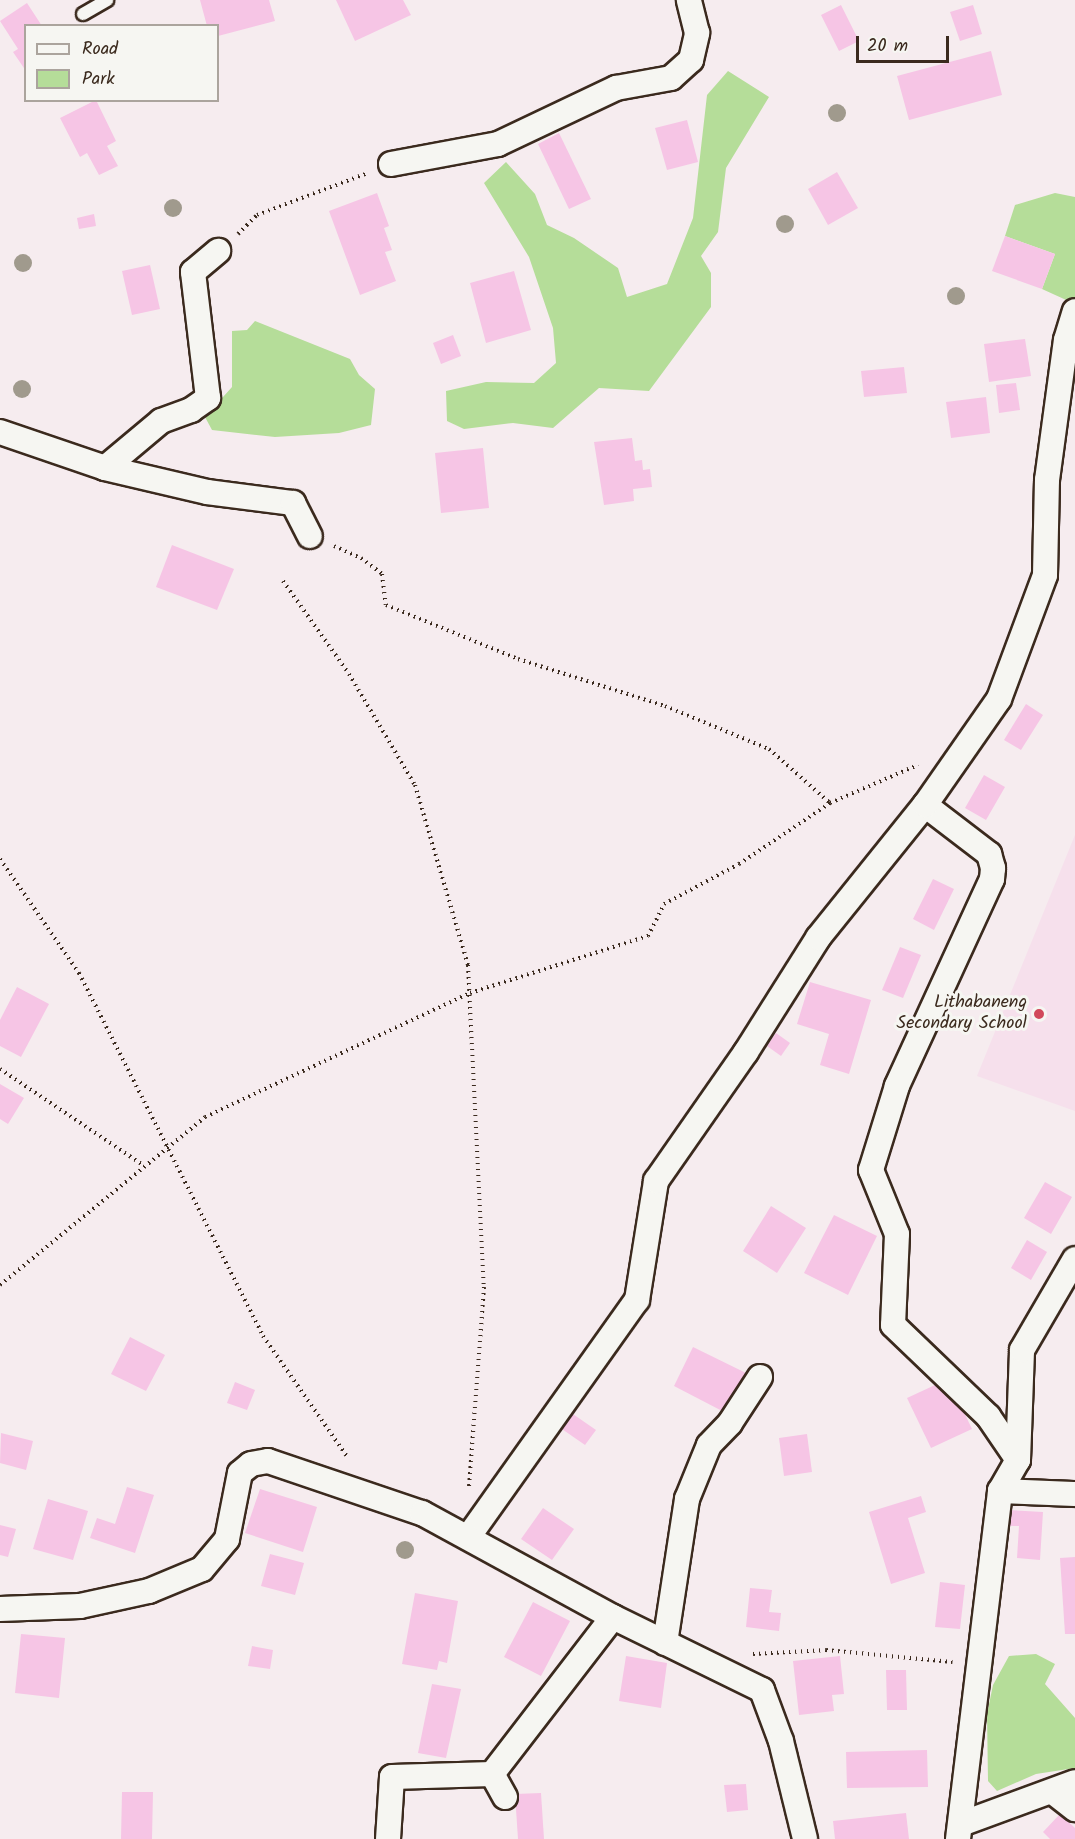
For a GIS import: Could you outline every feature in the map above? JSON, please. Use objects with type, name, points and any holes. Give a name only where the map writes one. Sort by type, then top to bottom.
[{"type":"street","points":[[391,164],[498,144],[616,88],[671,78],[691,60],[697,33],[689,0]]},
{"type":"street","points":[[105,468],[161,421],[191,410],[208,398],[193,272],[218,251]]},
{"type":"street","points":[[469,1536],[638,1300],[656,1181],[746,1052],[818,938],[925,805],[999,699],[1045,575],[1047,480],[1066,340],[1075,311]]},
{"type":"street","points":[[0,432],[105,468],[207,492],[294,503],[310,536]]},
{"type":"street","points":[[925,805],[989,854],[993,868],[992,879],[897,1086],[871,1170],[897,1234],[893,1326],[988,1416],[1018,1460]]},
{"type":"street","points":[[1075,1259],[1022,1350],[1018,1460],[1000,1491],[959,1831],[1064,1787],[1075,1809]]},
{"type":"street","points":[[665,1643],[687,1498],[709,1445],[730,1423],[760,1377]]},
{"type":"street","points":[[0,1609],[80,1606],[149,1591],[202,1569],[227,1539],[240,1473],[251,1464],[268,1461],[314,1479],[374,1495],[469,1536],[613,1617],[762,1690],[781,1741],[805,1839]]},
{"type":"street","points":[[1000,1491],[1075,1494]]},
{"type":"street","points":[[492,1774],[613,1617]]},
{"type":"street","points":[[492,1774],[505,1797]]},
{"type":"street","points":[[388,1839],[393,1777],[492,1774]]},
{"type":"lane","points":[[83,14],[107,0]]},
{"type":"path","points":[[218,251],[257,215],[391,164]]},
{"type":"path","points":[[310,536],[361,558],[382,574],[386,605],[518,659],[665,706],[769,749],[830,802]]},
{"type":"path","points":[[284,581],[349,674],[415,785],[468,965],[484,1287],[468,1471],[469,1536]]},
{"type":"path","points":[[0,1285],[205,1116],[470,993],[648,936],[664,904],[739,864],[830,802],[926,761]]},
{"type":"path","points":[[0,859],[79,973],[263,1336],[374,1495]]},
{"type":"path","points":[[0,1069],[143,1165]]},
{"type":"path","points":[[715,1667],[728,1658],[826,1650],[979,1664]]},
{"type":"shaded area","name":"Lithabaneng Secondary School","points":[[1075,835],[1075,1111],[977,1076]]},
{"type":"green space","points":[[728,71],[769,97],[726,168],[718,232],[701,256],[711,273],[711,307],[649,391],[599,388],[553,428],[513,423],[464,429],[447,421],[446,391],[486,382],[534,383],[556,363],[553,328],[529,257],[484,183],[506,162],[535,194],[547,225],[574,238],[618,268],[627,297],[667,284],[693,218],[707,95]]},
{"type":"green space","points":[[1055,193],[1075,197],[1075,304],[1042,289],[1055,254],[1005,236],[1015,205]]},
{"type":"green space","points":[[255,321],[350,359],[359,375],[375,389],[371,425],[339,433],[275,437],[212,430],[205,417],[232,387],[232,331],[247,330]]},
{"type":"green space","points":[[1036,1654],[1055,1664],[1045,1684],[1075,1718],[1075,1768],[1036,1774],[997,1791],[988,1781],[987,1714],[993,1685],[1009,1656]]},
{"type":"building","points":[[200,0],[269,0],[275,21],[219,36],[219,24],[206,24]]},
{"type":"building","points":[[336,0],[403,0],[411,15],[355,41]]},
{"type":"building","points":[[27,3],[41,24],[24,24],[24,68],[13,52],[18,49],[0,21]]},
{"type":"building","points":[[841,5],[859,41],[839,51],[821,15]]},
{"type":"building","points":[[973,5],[982,34],[960,41],[950,12]]},
{"type":"building","points":[[991,51],[1002,95],[909,120],[897,76]]},
{"type":"building","points":[[92,102],[97,102],[116,141],[107,146],[118,166],[99,175],[87,153],[80,157],[60,118]]},
{"type":"building","points":[[687,120],[698,162],[667,170],[655,128]]},
{"type":"building","points":[[559,133],[591,199],[569,209],[538,144]]},
{"type":"building","points":[[837,172],[858,208],[828,225],[808,189]]},
{"type":"building","points":[[377,193],[389,226],[384,228],[392,250],[385,252],[396,281],[360,295],[329,211]]},
{"type":"building","points":[[94,214],[96,226],[79,229],[77,218]]},
{"type":"building","points":[[1005,236],[1055,254],[1042,289],[992,271]]},
{"type":"building","points":[[150,265],[160,309],[132,315],[122,271]]},
{"type":"building","points":[[514,271],[531,330],[486,343],[470,283]]},
{"type":"building","points":[[453,335],[461,356],[441,364],[433,343]]},
{"type":"building","points":[[1025,339],[1031,376],[989,382],[984,344]]},
{"type":"building","points":[[904,367],[907,393],[864,397],[861,371]]},
{"type":"building","points":[[1016,383],[1020,410],[999,413],[996,385]]},
{"type":"building","points":[[986,397],[990,433],[951,438],[946,402]]},
{"type":"building","points":[[632,438],[635,461],[642,460],[643,470],[650,469],[652,487],[633,489],[634,501],[604,505],[594,442]]},
{"type":"building","points":[[483,448],[489,508],[441,513],[435,453]]},
{"type":"building","points":[[172,545],[234,569],[217,610],[156,587]]},
{"type":"building","points":[[1026,704],[1043,715],[1021,750],[1004,740]]},
{"type":"building","points":[[984,775],[1005,787],[986,820],[965,808]]},
{"type":"building","points":[[933,879],[954,889],[934,930],[913,919]]},
{"type":"building","points":[[900,947],[921,955],[903,998],[882,990]]},
{"type":"building","points":[[810,982],[871,1000],[849,1074],[820,1065],[829,1034],[797,1024]]},
{"type":"building","points":[[17,987],[49,1004],[21,1057],[0,1046],[0,1020]]},
{"type":"building","points":[[776,1033],[790,1043],[781,1056],[767,1046]]},
{"type":"building","points":[[0,1084],[24,1098],[8,1124],[0,1119]]},
{"type":"building","points":[[1045,1182],[1072,1197],[1051,1234],[1024,1218]]},
{"type":"building","points":[[771,1206],[806,1228],[777,1273],[743,1251]]},
{"type":"building","points":[[834,1215],[877,1236],[848,1295],[804,1273]]},
{"type":"building","points":[[1027,1240],[1047,1252],[1031,1280],[1011,1268]]},
{"type":"building","points":[[130,1337],[165,1355],[146,1391],[111,1374]]},
{"type":"building","points":[[693,1347],[746,1373],[726,1413],[674,1386]]},
{"type":"building","points":[[948,1379],[972,1429],[931,1448],[907,1398]]},
{"type":"building","points":[[235,1382],[255,1390],[247,1410],[227,1403]]},
{"type":"building","points":[[570,1412],[596,1430],[585,1445],[559,1427]]},
{"type":"building","points":[[1,1433],[33,1441],[26,1470],[0,1463]]},
{"type":"building","points":[[807,1434],[812,1472],[784,1476],[779,1438]]},
{"type":"building","points":[[127,1487],[154,1495],[135,1553],[90,1538],[97,1518],[115,1524]]},
{"type":"building","points":[[260,1489],[317,1507],[303,1552],[245,1533]]},
{"type":"building","points":[[921,1496],[926,1512],[908,1518],[925,1573],[891,1584],[869,1512]]},
{"type":"building","points":[[48,1499],[88,1511],[73,1560],[33,1549]]},
{"type":"building","points":[[543,1508],[574,1529],[552,1560],[521,1539]]},
{"type":"building","points":[[1007,1510],[1043,1512],[1040,1560],[1017,1558],[1019,1526],[1005,1526]]},
{"type":"building","points":[[0,1525],[16,1529],[8,1557],[0,1555]]},
{"type":"building","points":[[270,1554],[304,1563],[295,1595],[261,1586]]},
{"type":"building","points":[[1075,1557],[1075,1634],[1065,1634],[1060,1558]]},
{"type":"building","points":[[940,1582],[965,1585],[960,1629],[935,1627]]},
{"type":"building","points":[[750,1588],[772,1590],[769,1612],[781,1613],[779,1631],[746,1627]]},
{"type":"building","points":[[415,1593],[458,1601],[447,1663],[439,1661],[437,1670],[402,1664]]},
{"type":"building","points":[[533,1602],[570,1621],[541,1676],[504,1657]]},
{"type":"building","points":[[21,1634],[65,1638],[59,1698],[15,1693]]},
{"type":"building","points":[[252,1646],[273,1650],[270,1669],[248,1666]]},
{"type":"building","points":[[626,1656],[667,1663],[661,1708],[619,1701]]},
{"type":"building","points":[[840,1656],[844,1694],[832,1695],[834,1711],[799,1715],[793,1661]]},
{"type":"building","points":[[886,1670],[906,1670],[907,1710],[887,1710]]},
{"type":"building","points":[[432,1684],[461,1689],[446,1758],[418,1753]]},
{"type":"building","points":[[927,1750],[928,1787],[847,1788],[846,1752]]},
{"type":"building","points":[[746,1784],[748,1810],[727,1812],[724,1785]]},
{"type":"building","points":[[122,1792],[153,1792],[152,1839],[121,1839]]},
{"type":"building","points":[[541,1793],[544,1839],[518,1839],[515,1794]]},
{"type":"building","points":[[906,1813],[909,1839],[835,1839],[833,1821]]},
{"type":"building","points":[[1060,1814],[1075,1828],[1075,1839],[1050,1839],[1043,1832]]},
{"type":"place","name":"Lithabaneng Secondary School","points":[[1039,1014]]}]
